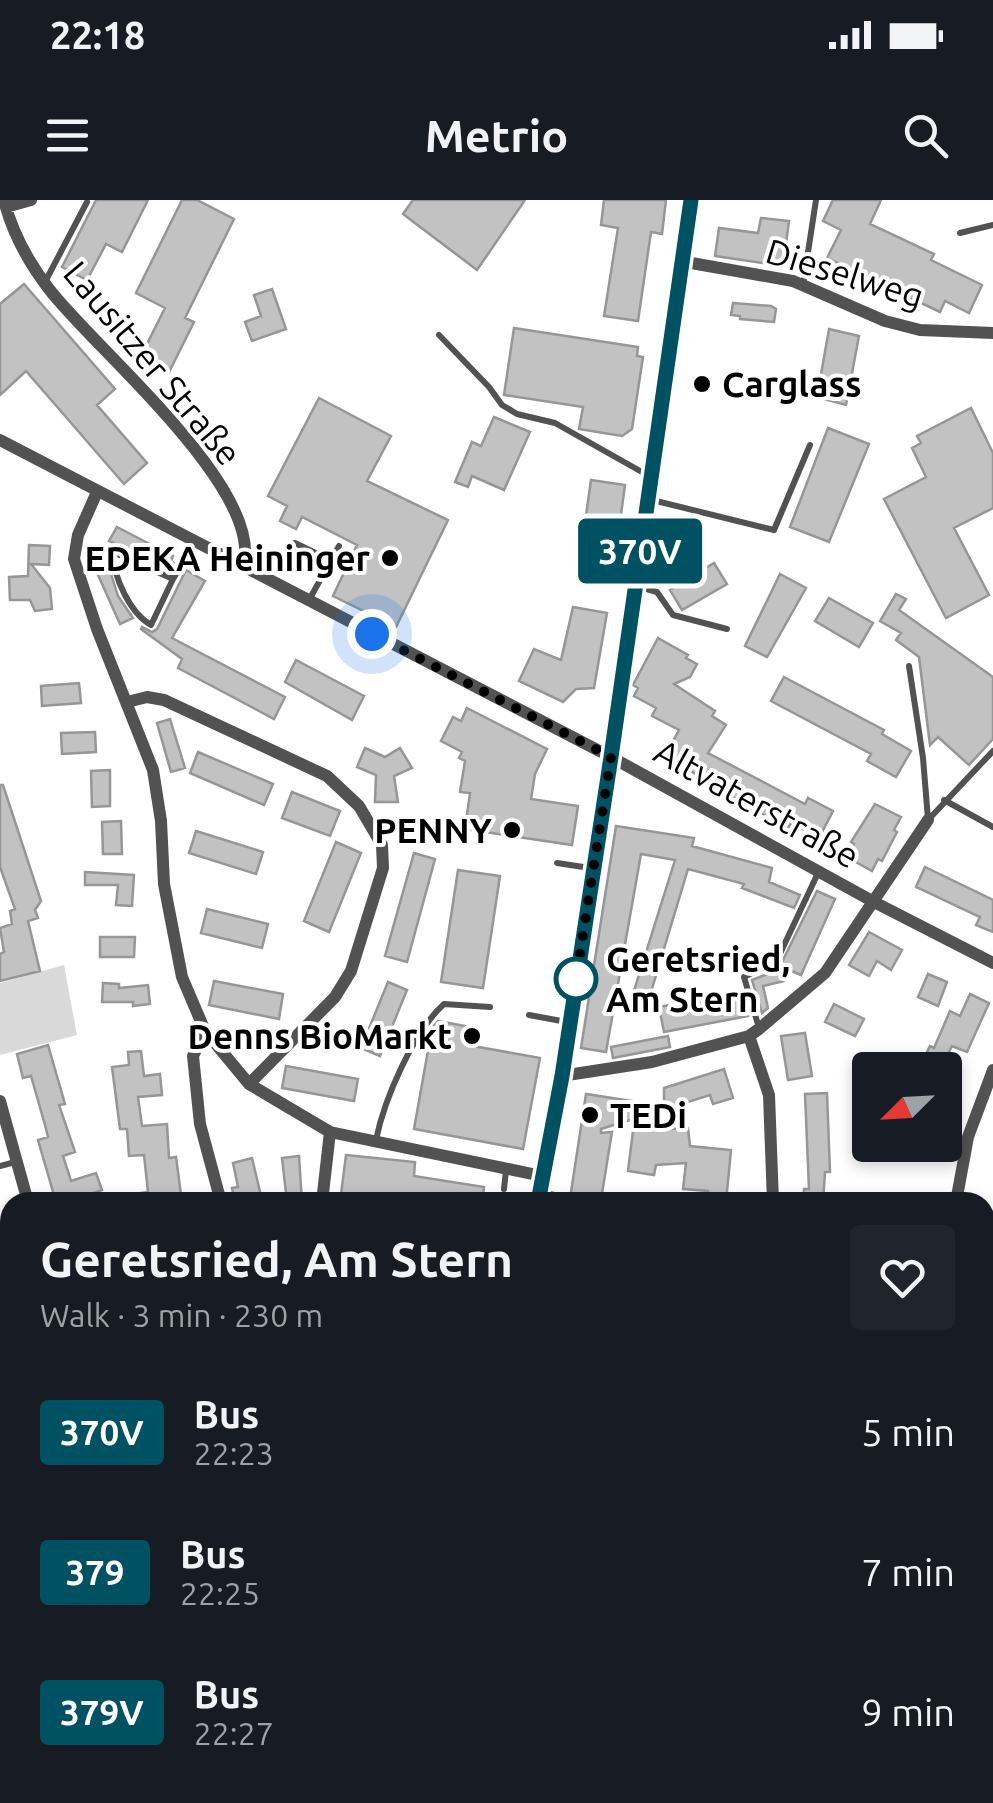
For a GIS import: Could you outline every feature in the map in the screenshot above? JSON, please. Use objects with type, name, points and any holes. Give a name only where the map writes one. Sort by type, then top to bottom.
[{"type":"street","points":[[5,203],[30,200]]},
{"type":"street","points":[[97,492],[78,535],[74,559],[96,628],[153,770],[161,821],[164,884],[182,977],[205,1031],[249,1084],[330,1132],[506,1169],[540,1190],[562,1076],[611,757],[691,200]]},
{"type":"street","name":"Lausitzer Straße","points":[[5,203],[20,245],[45,283],[161,408],[204,462],[237,517],[247,551],[242,566]]},
{"type":"street","name":"Dieselweg","points":[[680,261],[803,286],[885,321],[920,330],[993,333]]},
{"type":"street","name":"Altvaterstraße","points":[[0,440],[611,757],[993,963]]},
{"type":"street","points":[[127,702],[147,697],[164,700],[327,776],[359,806],[382,845],[383,868],[351,971],[335,997],[249,1084]]},
{"type":"street","name":"Altvaterstraße","points":[[874,902],[928,820]]},
{"type":"street","points":[[562,1076],[652,1062],[754,1032],[826,973],[874,902]]},
{"type":"street","points":[[205,1031],[193,1056],[200,1124],[218,1192]]},
{"type":"street","points":[[754,1032],[768,1095],[773,1192]]},
{"type":"street","points":[[958,1192],[975,1112],[993,1070]]},
{"type":"street","points":[[0,1102],[25,1192]]},
{"type":"street","points":[[323,1192],[330,1132]]},
{"type":"lane","points":[[803,286],[816,200]]},
{"type":"lane","points":[[45,283],[86,202]]},
{"type":"lane","points":[[960,233],[993,225]]},
{"type":"lane","points":[[439,335],[490,387],[502,405],[516,414],[555,423],[650,476]]},
{"type":"lane","points":[[646,498],[774,530],[810,445]]},
{"type":"lane","points":[[172,579],[113,552],[113,566],[138,618],[151,625],[172,579],[196,542]]},
{"type":"lane","points":[[295,542],[332,561]]},
{"type":"lane","points":[[309,601],[340,546]]},
{"type":"lane","points":[[635,586],[657,592],[674,615],[727,630]]},
{"type":"lane","points":[[909,666],[928,820]]},
{"type":"lane","name":"Altvaterstraße","points":[[928,820],[993,752]]},
{"type":"lane","points":[[944,800],[993,827]]},
{"type":"lane","points":[[557,863],[593,869]]},
{"type":"lane","points":[[754,1032],[744,977],[777,960],[818,872]]},
{"type":"lane","points":[[376,1142],[399,1076],[430,1016],[444,1004],[490,1007]]},
{"type":"lane","points":[[529,1015],[570,1022]]},
{"type":"lane","points":[[0,1166],[16,1162]]},
{"type":"lane","points":[[504,1189],[506,1169]]},
{"type":"shaded area","points":[[64,965],[77,1035],[0,1055],[0,983]]},
{"type":"building","points":[[96,200],[148,200],[122,252],[106,244],[87,280],[62,267]]},
{"type":"building","points":[[182,200],[197,200],[234,219],[185,318],[194,322],[169,372],[140,358],[165,308],[136,293]]},
{"type":"building","points":[[413,200],[525,200],[477,270],[403,214]]},
{"type":"building","points":[[604,200],[666,200],[662,234],[651,232],[638,321],[604,316],[618,228],[601,225]]},
{"type":"building","points":[[833,200],[881,200],[870,224],[934,254],[931,260],[982,285],[969,313],[945,301],[940,312],[827,258],[841,230],[823,221]]},
{"type":"building","points":[[761,218],[789,221],[783,266],[715,256],[719,228],[758,233]]},
{"type":"building","points":[[24,284],[115,389],[97,405],[147,463],[124,484],[26,371],[0,395],[0,304]]},
{"type":"building","points":[[272,289],[286,329],[252,341],[245,322],[261,316],[254,295]]},
{"type":"building","points":[[733,303],[771,306],[776,309],[774,322],[731,315]]},
{"type":"building","points":[[514,328],[638,347],[637,356],[643,357],[632,429],[622,436],[579,429],[583,407],[504,395]]},
{"type":"building","points":[[829,329],[859,336],[846,405],[817,397]]},
{"type":"building","points":[[319,398],[391,436],[367,481],[448,520],[396,627],[333,596],[357,545],[302,517],[296,529],[280,521],[287,506],[268,496]]},
{"type":"building","points":[[971,408],[993,453],[993,508],[954,528],[989,595],[946,618],[884,499],[926,477],[912,448],[921,443],[917,436]]},
{"type":"building","points":[[494,417],[530,432],[504,490],[472,476],[468,487],[455,482],[472,442],[481,446]]},
{"type":"building","points":[[828,428],[869,444],[829,542],[790,527]]},
{"type":"building","points":[[591,480],[625,485],[616,552],[585,548],[582,544]]},
{"type":"building","points":[[117,527],[173,556],[170,570],[109,541]]},
{"type":"building","points":[[29,545],[50,546],[49,565],[31,564],[50,588],[52,609],[35,611],[30,600],[10,600],[9,577],[28,576]]},
{"type":"building","points":[[107,561],[118,596],[133,618],[120,624],[94,566]]},
{"type":"building","points":[[714,563],[727,584],[682,610],[670,590]]},
{"type":"building","points":[[186,570],[205,581],[172,638],[285,697],[274,719],[178,668],[182,659],[141,629],[157,629]]},
{"type":"building","points":[[780,574],[806,588],[767,657],[745,646]]},
{"type":"building","points":[[896,594],[906,599],[899,610],[993,677],[993,739],[969,765],[938,737],[930,745],[919,657],[896,640],[901,633],[880,621]]},
{"type":"building","points":[[829,598],[873,623],[859,647],[815,621]]},
{"type":"building","points":[[573,607],[607,613],[594,688],[576,689],[563,702],[519,681],[534,649],[561,660]]},
{"type":"building","points":[[658,638],[697,664],[690,677],[674,684],[715,711],[712,716],[726,725],[708,753],[805,804],[808,798],[833,811],[819,838],[791,823],[788,828],[675,762],[677,758],[667,752],[679,730],[652,716],[656,708],[634,696],[638,688],[633,685]]},
{"type":"building","points":[[296,660],[364,696],[352,720],[285,682]]},
{"type":"building","points":[[784,677],[884,730],[882,734],[911,751],[896,777],[867,761],[871,754],[771,701]]},
{"type":"building","points":[[79,683],[81,703],[42,706],[41,686]]},
{"type":"building","points":[[467,708],[547,749],[535,774],[531,799],[578,806],[572,845],[465,829],[470,793],[460,792],[465,761],[459,758],[462,752],[441,741],[453,717],[461,721]]},
{"type":"building","points":[[170,719],[185,768],[171,772],[157,723]]},
{"type":"building","points":[[95,732],[96,752],[62,754],[61,733]]},
{"type":"building","points":[[365,748],[385,757],[400,748],[412,768],[394,776],[398,802],[375,802],[376,775],[357,767]]},
{"type":"building","points":[[198,752],[273,784],[264,805],[190,773]]},
{"type":"building","points":[[110,770],[110,806],[92,807],[91,771]]},
{"type":"building","points":[[0,785],[41,901],[35,910],[38,918],[28,921],[40,971],[0,981],[0,954],[4,952],[0,928],[12,924],[10,911],[15,909],[0,867]]},
{"type":"building","points":[[292,792],[340,811],[330,836],[282,818]]},
{"type":"building","points":[[875,804],[901,817],[882,861],[878,859],[872,871],[847,857],[854,844],[851,842]]},
{"type":"building","points":[[121,821],[122,854],[103,854],[102,822]]},
{"type":"building","points":[[616,826],[694,838],[692,846],[772,868],[769,882],[800,895],[794,908],[742,888],[744,884],[688,869],[648,1002],[632,997],[675,860],[641,854],[606,1052],[581,1048]]},
{"type":"building","points":[[196,831],[263,852],[256,874],[189,853]]},
{"type":"building","points":[[336,842],[361,853],[329,932],[304,921]]},
{"type":"building","points":[[414,853],[435,859],[407,962],[385,956]]},
{"type":"building","points":[[925,867],[993,900],[993,932],[976,925],[980,917],[916,887]]},
{"type":"building","points":[[458,870],[500,876],[483,988],[441,982]]},
{"type":"building","points":[[85,872],[134,875],[132,906],[116,905],[118,885],[85,885]]},
{"type":"building","points":[[817,891],[835,899],[801,975],[780,966]]},
{"type":"building","points":[[207,909],[268,924],[262,948],[201,933]]},
{"type":"building","points":[[869,932],[902,950],[891,970],[877,961],[869,976],[849,965]]},
{"type":"building","points":[[100,937],[135,937],[134,957],[100,957]]},
{"type":"building","points":[[781,969],[784,981],[763,986],[768,1008],[762,1013],[752,980]]},
{"type":"building","points":[[928,974],[947,982],[938,1006],[918,997]]},
{"type":"building","points":[[214,981],[283,994],[279,1019],[209,1005]]},
{"type":"building","points":[[388,982],[407,990],[380,1056],[361,1048]]},
{"type":"building","points":[[103,983],[119,984],[119,988],[148,985],[150,1004],[102,1002]]},
{"type":"building","points":[[741,991],[748,1016],[664,1032],[659,1007]]},
{"type":"building","points":[[970,994],[989,1003],[967,1052],[952,1046],[949,1052],[927,1052],[930,1046],[934,1048],[950,1011],[960,1016]]},
{"type":"building","points":[[834,1004],[864,1019],[855,1036],[825,1022]]},
{"type":"building","points":[[438,1021],[476,1028],[473,1046],[540,1058],[523,1149],[414,1129],[432,1028]]},
{"type":"building","points":[[805,1033],[812,1076],[788,1080],[781,1036]]},
{"type":"building","points":[[668,1036],[670,1047],[613,1058],[611,1047]]},
{"type":"building","points":[[48,1045],[65,1104],[59,1105],[75,1152],[63,1156],[71,1181],[96,1173],[102,1190],[53,1192],[38,1140],[48,1137],[31,1076],[23,1078],[17,1054]]},
{"type":"building","points":[[141,1051],[144,1076],[160,1074],[162,1095],[138,1097],[142,1126],[167,1124],[169,1158],[176,1157],[181,1192],[148,1192],[144,1155],[129,1156],[127,1129],[120,1129],[112,1067],[129,1065],[128,1052]]},
{"type":"building","points":[[286,1066],[358,1079],[354,1101],[282,1088]]},
{"type":"building","points":[[724,1069],[733,1098],[713,1104],[710,1095],[601,1129],[601,1133],[612,1132],[602,1192],[571,1192],[586,1094],[664,1106],[664,1088]]},
{"type":"building","points":[[827,1093],[830,1172],[825,1172],[824,1192],[804,1192],[809,1189],[805,1094]]},
{"type":"building","points":[[688,1128],[690,1146],[731,1150],[727,1192],[683,1189],[686,1163],[656,1165],[654,1175],[628,1171],[633,1131]]},
{"type":"building","points":[[346,1155],[415,1162],[414,1176],[484,1187],[483,1192],[341,1192]]},
{"type":"building","points":[[299,1156],[301,1192],[286,1192],[282,1158]]},
{"type":"building","points":[[252,1158],[260,1192],[233,1192],[232,1188],[238,1187],[233,1163]]},
{"type":"bus line","name":"370V","points":[[540,1192],[562,1076],[611,757],[691,200]]},
{"type":"place","name":"Carglass","points":[[702,384]]},
{"type":"place","name":"EDEKA Heininger","points":[[390,558]]},
{"type":"place","name":"PENNY","points":[[512,830]]},
{"type":"place","name":"Geretsried, Am Stern","points":[[576,979]]},
{"type":"place","name":"Denns BioMarkt","points":[[472,1036]]},
{"type":"place","name":"TEDi","points":[[590,1115]]},
{"type":"route","points":[[372,634],[611,757],[576,979]]}]
